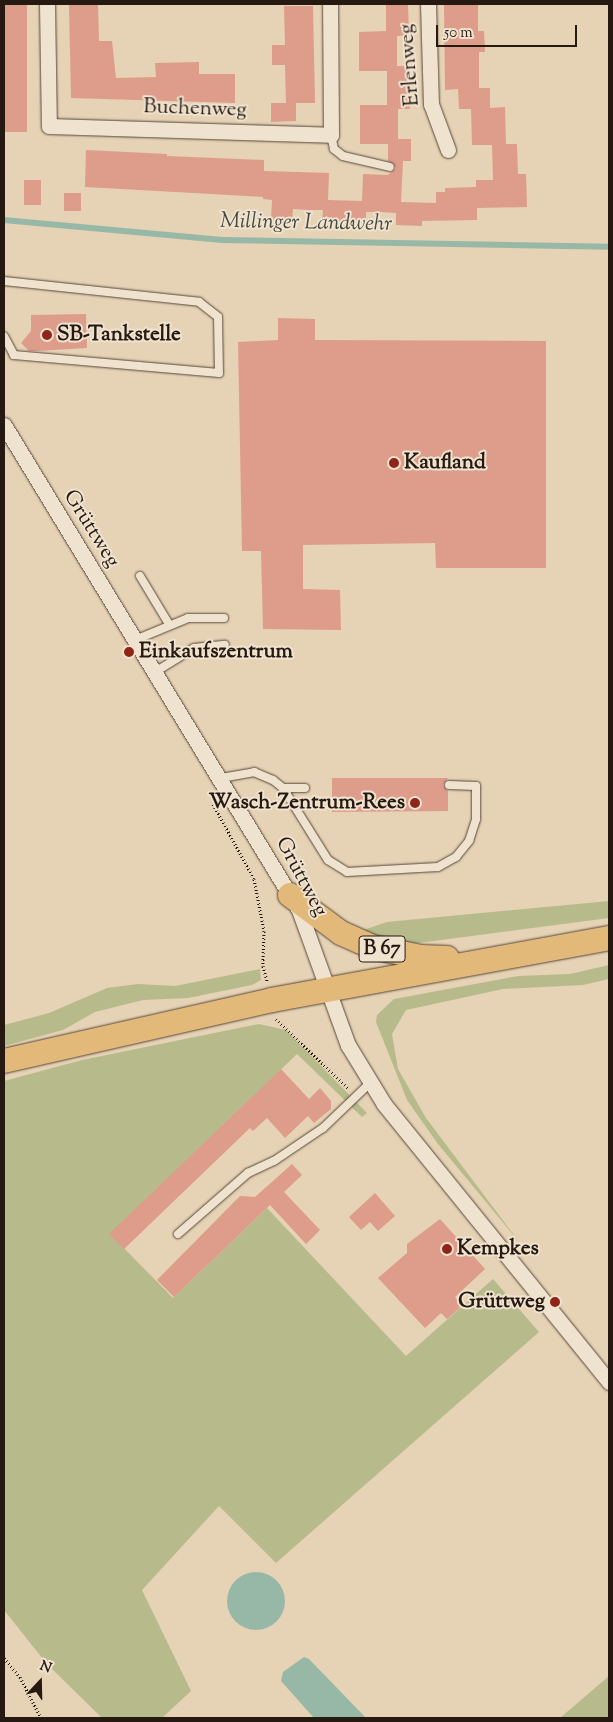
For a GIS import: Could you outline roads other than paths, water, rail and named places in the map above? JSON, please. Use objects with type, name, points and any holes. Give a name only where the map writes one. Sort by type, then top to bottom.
[{"type":"main road","name":"B 67","points":[[290,895],[341,933],[372,947],[421,957],[489,960]]},
{"type":"main road","name":"B 67","points":[[4,1061],[326,989],[609,938]]},
{"type":"street","name":"Buchenweg","points":[[47,4],[49,126],[331,135]]},
{"type":"street","points":[[330,4],[331,135]]},
{"type":"street","name":"Erlenweg","points":[[428,4],[431,104],[448,150]]},
{"type":"street","name":"Grüttweg","points":[[4,425],[221,778],[299,910],[348,1046],[390,1112],[609,1382]]},
{"type":"lane","points":[[331,135],[334,149],[343,156],[390,166]]},
{"type":"lane","points":[[4,281],[199,302],[218,317],[219,373],[14,355],[4,336]]},
{"type":"lane","points":[[140,576],[169,624]]},
{"type":"lane","points":[[135,640],[169,624],[206,616],[224,618]]},
{"type":"lane","points":[[155,672],[194,648],[225,645]]},
{"type":"lane","points":[[221,778],[254,772],[283,788],[305,788]]},
{"type":"lane","points":[[283,788],[328,860],[347,872],[438,867],[456,857],[470,841],[476,819],[476,786],[449,785]]},
{"type":"lane","points":[[178,1234],[248,1173],[274,1161],[323,1128],[371,1082]]},
{"type":"waterway","name":"Millinger Landwehr","points":[[4,220],[222,240],[609,247]]},
{"type":"place","name":"SB-Tankstelle","points":[[47,335]]},
{"type":"place","name":"Kaufland","points":[[394,463]]},
{"type":"place","name":"Einkaufszentrum","points":[[129,652]]},
{"type":"place","name":"Wasch-Zentrum-Rees","points":[[415,803]]},
{"type":"place","name":"Kempkes","points":[[447,1249]]},
{"type":"place","name":"Grüttweg","points":[[555,1302]]}]
